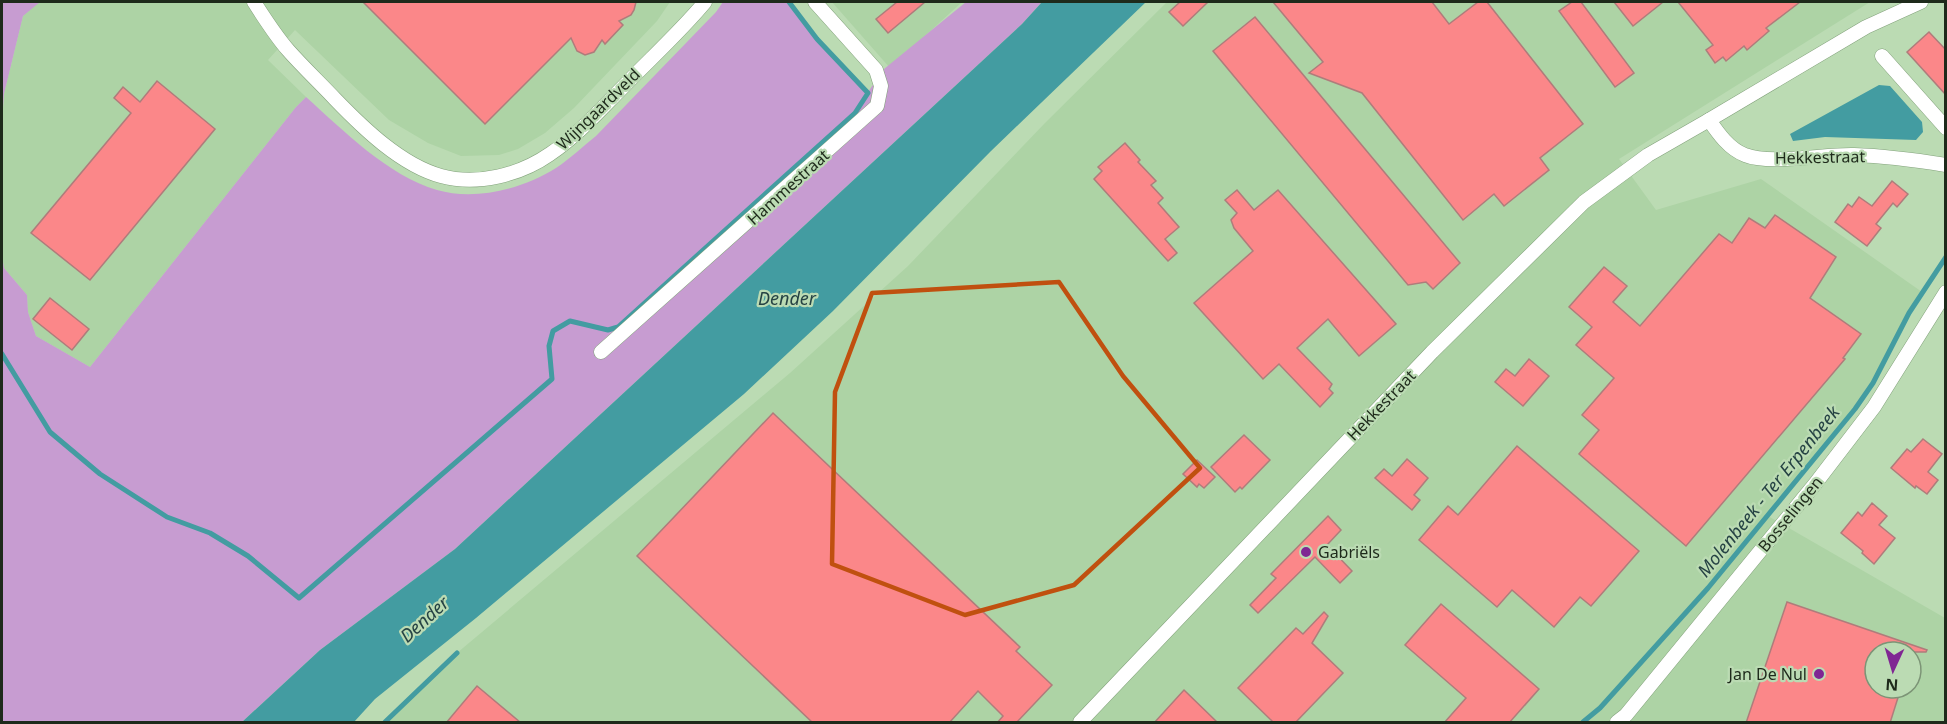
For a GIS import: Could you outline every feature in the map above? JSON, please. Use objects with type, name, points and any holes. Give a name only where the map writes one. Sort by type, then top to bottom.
[{"type":"street","name":"Wijngaardveld","points":[[254,2],[289,52],[358,123],[392,150],[420,167],[441,176],[468,179],[496,178],[548,156],[585,125],[705,2]]},
{"type":"street","name":"Hammestraat","points":[[601,352],[877,106],[881,86],[876,70],[815,2]]},
{"type":"street","name":"Hekkestraat","points":[[1080,723],[1432,352],[1584,202],[1647,155],[1866,27],[1921,2]]},
{"type":"street","points":[[1882,56],[1946,128]]},
{"type":"street","name":"Hekkestraat","points":[[1709,120],[1729,145],[1744,155],[1779,159],[1854,155],[1946,165]]},
{"type":"street","name":"Bosselingen","points":[[1617,723],[1626,715],[1815,484],[1874,407],[1946,292]]},
{"type":"highlighted area","points":[[1059,282],[1123,376],[1200,468],[1074,585],[965,615],[832,564],[835,392],[872,293]]},
{"type":"shaded area","points":[[2,2],[40,2],[23,16],[4,94],[2,121]]},
{"type":"shaded area","points":[[39,2],[670,2],[657,21],[574,108],[545,133],[518,149],[499,155],[461,156],[428,143],[389,120],[295,30],[268,60],[306,97],[90,367],[36,336],[28,312],[27,295],[4,268],[2,256],[4,94],[23,16]]},
{"type":"shaded area","points":[[723,2],[789,2],[817,39],[868,92],[884,69],[966,2],[1042,2],[1022,24],[455,549],[320,650],[242,722],[2,722],[2,256],[4,268],[27,295],[28,312],[36,336],[90,367],[306,97],[367,151],[419,183],[452,193],[498,191],[529,182],[543,175],[561,164],[596,136]]},
{"type":"shaded area","points":[[832,2],[962,2],[890,68]]},
{"type":"shaded area","points":[[1167,2],[1870,2],[1619,159],[1656,210],[1761,179],[1922,292],[1873,383],[1855,409],[1768,516],[1945,618],[1945,722],[385,722],[457,653],[790,373],[908,266],[1045,123]]},
{"type":"water","name":"Dender","points":[[1042,2],[1146,2],[991,151],[833,311],[744,394],[476,618],[375,699],[354,722],[242,722],[320,650],[455,549],[1022,24]]},
{"type":"water","points":[[1879,85],[1890,86],[1922,122],[1923,132],[1916,140],[1825,137],[1793,141],[1790,134]]},
{"type":"building","points":[[363,2],[636,2],[631,15],[619,21],[623,25],[605,44],[602,40],[594,52],[585,55],[577,51],[571,38],[485,124]]},
{"type":"building","points":[[897,2],[925,2],[888,33],[876,19]]},
{"type":"building","points":[[1180,2],[1208,2],[1183,26],[1169,12]]},
{"type":"building","points":[[1273,2],[1432,2],[1449,24],[1478,2],[1487,2],[1583,124],[1540,158],[1549,170],[1504,206],[1494,194],[1463,220],[1362,93],[1309,73],[1323,62]]},
{"type":"building","points":[[1572,2],[1581,2],[1634,73],[1615,87],[1559,11]]},
{"type":"building","points":[[1614,2],[1663,2],[1633,26]]},
{"type":"building","points":[[1678,2],[1800,2],[1766,28],[1769,31],[1747,50],[1744,46],[1726,61],[1723,57],[1715,63],[1706,50],[1713,45]]},
{"type":"building","points":[[1255,17],[1460,263],[1433,289],[1426,282],[1408,285],[1213,51]]},
{"type":"building","points":[[1929,32],[1946,50],[1946,95],[1907,52]]},
{"type":"building","points":[[157,81],[215,129],[90,280],[31,233],[131,113],[114,98],[123,87],[140,102]]},
{"type":"building","points":[[1125,143],[1140,160],[1138,162],[1156,181],[1151,185],[1163,198],[1158,203],[1179,227],[1165,239],[1177,253],[1168,261],[1094,179],[1102,171],[1098,167]]},
{"type":"building","points":[[1892,181],[1908,194],[1897,207],[1893,203],[1876,224],[1881,228],[1867,246],[1835,222],[1848,204],[1852,207],[1859,197],[1872,206]]},
{"type":"building","points":[[1237,190],[1254,210],[1278,190],[1396,324],[1359,356],[1328,319],[1297,348],[1332,384],[1329,389],[1333,393],[1320,407],[1279,364],[1263,379],[1194,303],[1253,251],[1234,228],[1231,220],[1237,213],[1225,200]]},
{"type":"building","points":[[1775,215],[1836,257],[1810,298],[1861,334],[1843,358],[1845,359],[1686,546],[1579,454],[1599,430],[1582,415],[1614,378],[1576,345],[1592,327],[1569,307],[1604,267],[1627,286],[1613,302],[1640,326],[1719,234],[1732,243],[1749,218],[1765,228]]},
{"type":"building","points":[[50,298],[89,329],[72,350],[33,319]]},
{"type":"building","points":[[1529,359],[1549,376],[1523,406],[1495,382],[1506,369],[1515,376]]},
{"type":"building","points":[[773,413],[1020,647],[1016,651],[1052,685],[1016,723],[997,723],[1003,716],[978,691],[949,723],[813,723],[637,556]]},
{"type":"building","points":[[1244,435],[1270,460],[1242,489],[1240,487],[1235,492],[1211,467]]},
{"type":"building","points":[[1923,439],[1942,454],[1928,472],[1938,480],[1927,494],[1916,486],[1915,488],[1891,468],[1907,449],[1911,452]]},
{"type":"building","points":[[1517,446],[1639,551],[1591,606],[1580,597],[1554,627],[1512,590],[1497,607],[1419,540],[1448,506],[1458,515]]},
{"type":"building","points":[[1407,459],[1428,478],[1414,495],[1420,500],[1412,510],[1375,478],[1384,469],[1392,476]]},
{"type":"building","points":[[1197,460],[1215,477],[1204,488],[1199,484],[1197,487],[1183,474]]},
{"type":"building","points":[[1872,503],[1887,516],[1879,525],[1895,538],[1874,564],[1862,553],[1863,551],[1841,533],[1858,512],[1862,516]]},
{"type":"building","points":[[1328,516],[1341,530],[1327,545],[1352,571],[1340,583],[1315,557],[1258,613],[1250,605],[1276,578],[1271,574]]},
{"type":"building","name":"Jan De Nul","points":[[1787,602],[1898,640],[1863,640],[1863,700],[1897,700],[1890,723],[1746,723]]},
{"type":"building","points":[[1441,604],[1539,689],[1509,723],[1444,723],[1466,698],[1405,645]]},
{"type":"building","points":[[1324,612],[1328,616],[1312,643],[1343,673],[1295,723],[1274,723],[1238,688],[1296,628],[1303,634]]},
{"type":"building","points":[[477,686],[521,723],[446,723]]},
{"type":"building","points":[[1184,690],[1218,723],[1154,723]]},
{"type":"waterway","points":[[2,354],[50,432],[100,474],[167,517],[210,533],[248,556],[299,598],[552,379],[549,346],[553,331],[570,321],[608,330],[618,327],[855,113],[868,93],[817,39],[789,2]]},
{"type":"waterway","name":"Molenbeek - Ter Erpenbeek","points":[[1583,722],[1600,708],[1708,588],[1855,409],[1873,383],[1909,313],[1946,257]]},
{"type":"waterway","points":[[385,722],[457,653]]},
{"type":"place","name":"Gabriëls","points":[[1306,552]]},
{"type":"place","name":"Jan De Nul","points":[[1819,674]]}]
